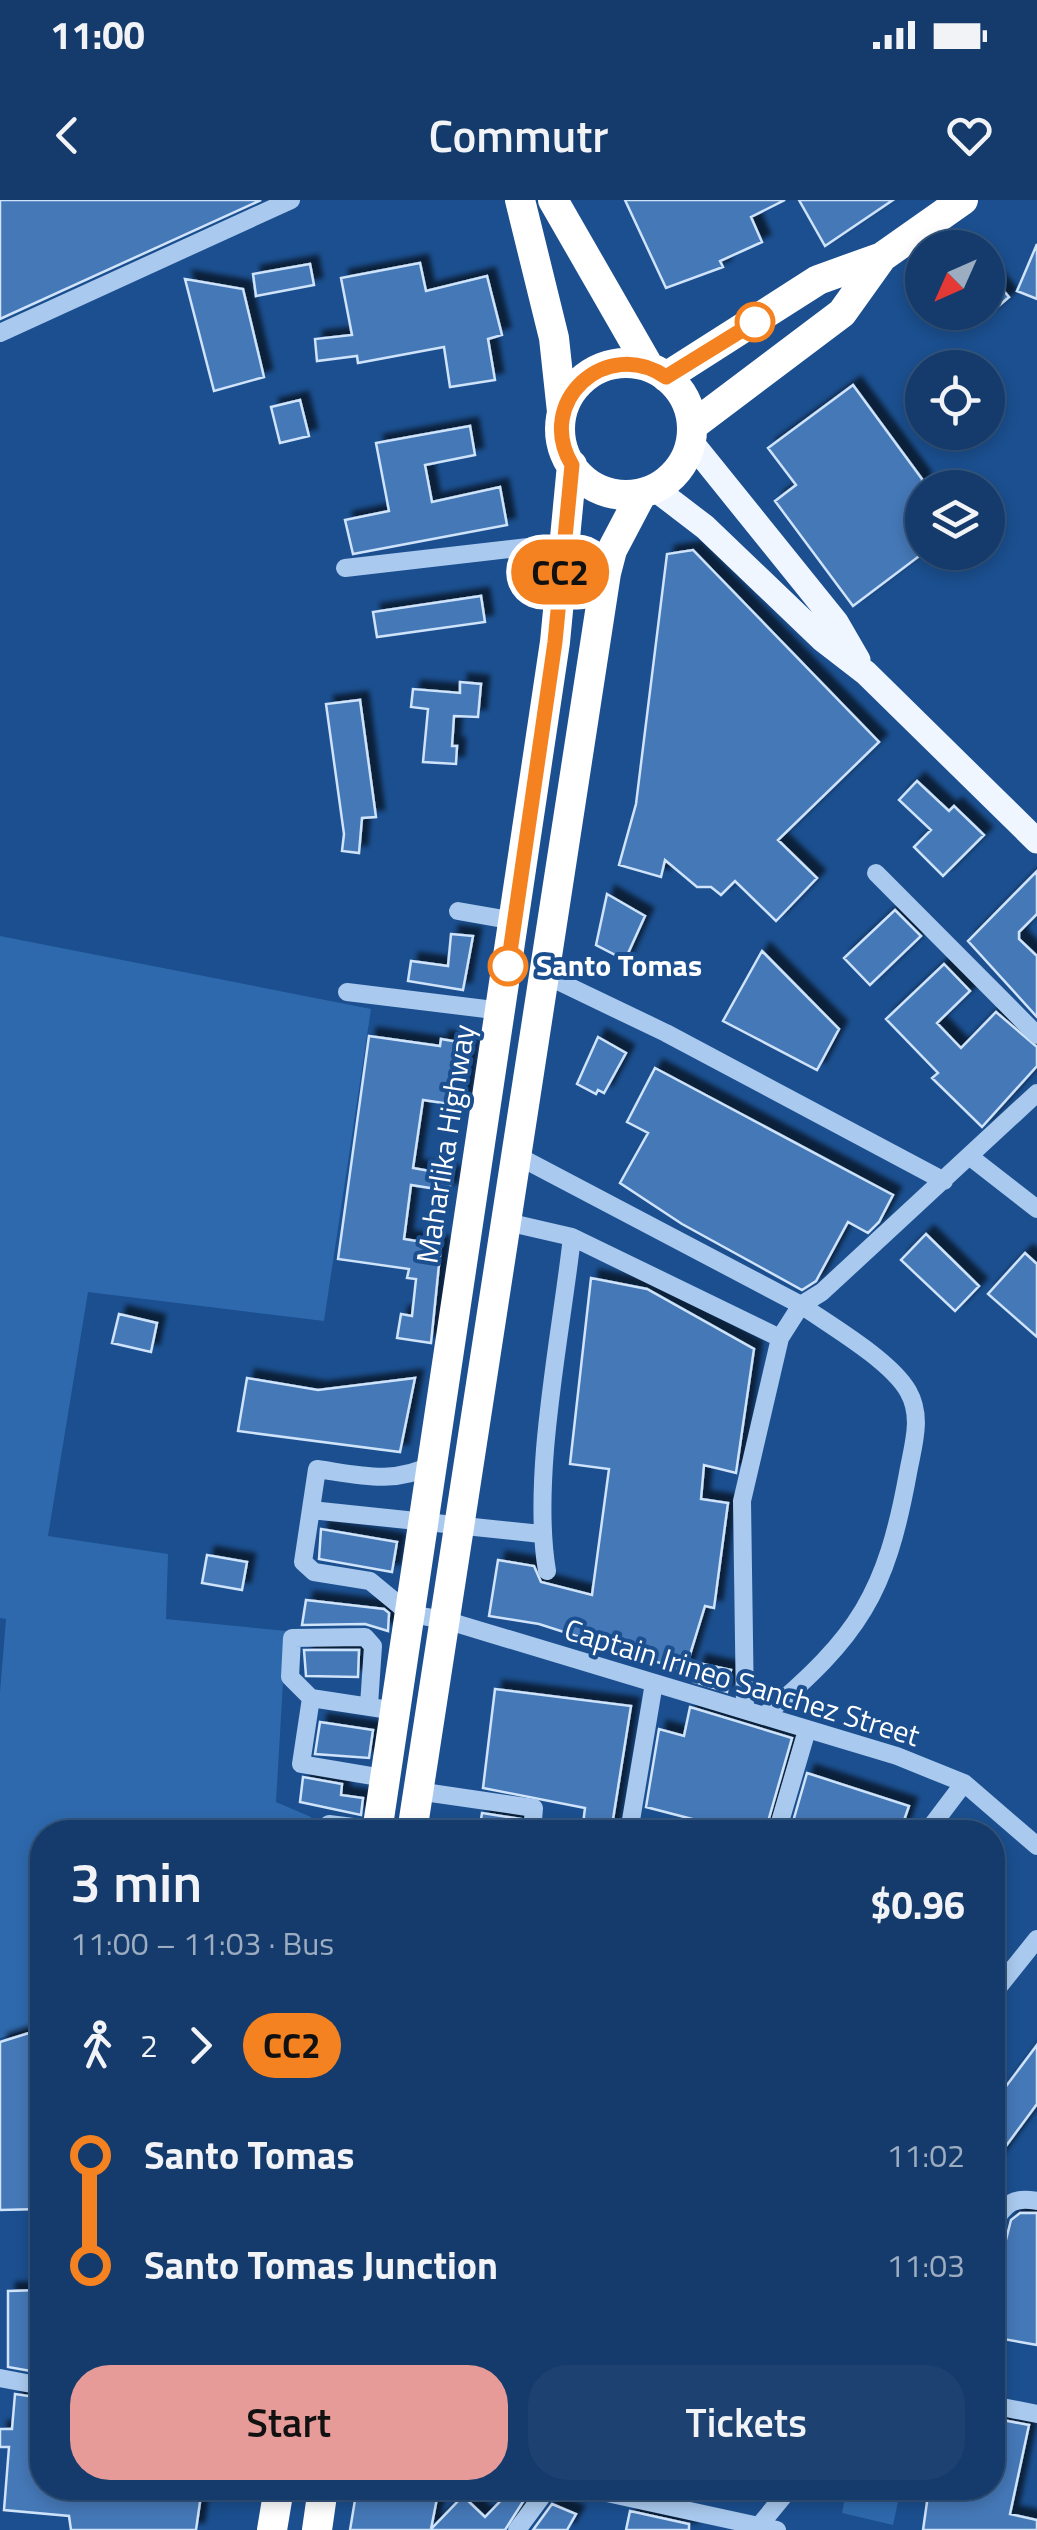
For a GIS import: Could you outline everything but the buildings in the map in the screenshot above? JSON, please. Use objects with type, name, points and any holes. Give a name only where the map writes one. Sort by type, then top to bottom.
[{"type":"highway","points":[[520,200],[554,338],[562,440],[572,465],[603,490],[648,490]]},
{"type":"highway","points":[[553,200],[658,372],[684,398],[691,434]]},
{"type":"highway","points":[[562,416],[574,389],[598,369],[623,363],[658,372],[818,280],[882,256],[948,205]]},
{"type":"highway","points":[[413,1820],[541,973],[612,550],[648,490],[677,470],[691,434],[842,313],[882,256]]},
{"type":"highway","name":"Maharlika Highway","points":[[378,1820],[384,1778],[383,1708],[410,1614],[434,1464],[555,642],[572,465]]},
{"type":"highway","points":[[272,2530],[277,2500]]},
{"type":"highway","points":[[316,2530],[320,2500]]},
{"type":"main road","points":[[691,434],[836,622],[866,673]]},
{"type":"main road","points":[[648,490],[706,527],[822,639],[866,673],[1037,841]]},
{"type":"street","points":[[0,332],[290,200]]},
{"type":"street","points":[[344,568],[562,543]]},
{"type":"street","points":[[876,873],[1037,1036]]},
{"type":"street","points":[[458,911],[515,921]]},
{"type":"street","points":[[541,973],[666,1033],[944,1181]]},
{"type":"street","points":[[348,992],[502,1010]]},
{"type":"street","points":[[745,1709],[740,1519],[780,1338],[801,1304],[822,1292],[1037,1093]]},
{"type":"street","points":[[514,1154],[801,1304],[873,1357],[908,1390],[918,1420],[894,1546],[865,1613],[814,1674],[765,1715]]},
{"type":"street","points":[[970,1156],[1037,1209]]},
{"type":"street","points":[[504,1220],[572,1237],[780,1338]]},
{"type":"street","points":[[548,1572],[541,1534],[572,1237]]},
{"type":"street","points":[[410,1614],[370,1581],[314,1572],[303,1562],[310,1510],[317,1469],[386,1479],[410,1476],[434,1464]]},
{"type":"street","points":[[310,1510],[541,1534]]},
{"type":"street","name":"Captain Irineo Sanchez Street","points":[[410,1614],[445,1620],[897,1756],[964,1783],[1037,1846]]},
{"type":"street","points":[[292,1638],[365,1638],[373,1646],[383,1708],[310,1698],[290,1678],[292,1638]]},
{"type":"street","points":[[631,1820],[654,1683]]},
{"type":"street","points":[[310,1698],[301,1764],[384,1778]]},
{"type":"street","points":[[781,1820],[807,1730]]},
{"type":"street","points":[[936,1820],[964,1783]]},
{"type":"street","points":[[417,1791],[534,1808],[533,1820]]},
{"type":"street","points":[[1005,1979],[1037,1939]]},
{"type":"street","points":[[1005,2207],[1018,2197],[1037,2201]]},
{"type":"street","points":[[0,2378],[30,2384]]},
{"type":"street","points":[[1005,2408],[1037,2414]]},
{"type":"street","points":[[517,2530],[539,2500]]},
{"type":"street","points":[[656,2500],[768,2528],[783,2500]]},
{"type":"shaded area","points":[[0,936],[371,1009],[324,1321],[88,1292],[48,1536],[168,1554],[166,1619],[286,1631],[276,1802],[310,1820],[30,1820],[30,2029],[0,2038],[0,1692],[6,1619],[0,1618]]},
{"type":"shaded area","points":[[845,2500],[898,2500],[893,2525],[842,2513]]},
{"type":"bus line","name":"CC2","points":[[508,966],[555,642],[572,465],[562,440],[564,406],[581,381],[598,369],[635,364],[650,367],[666,377],[694,356],[755,322]]},
{"type":"place","name":"Santo Tomas","points":[[508,966]]}]
